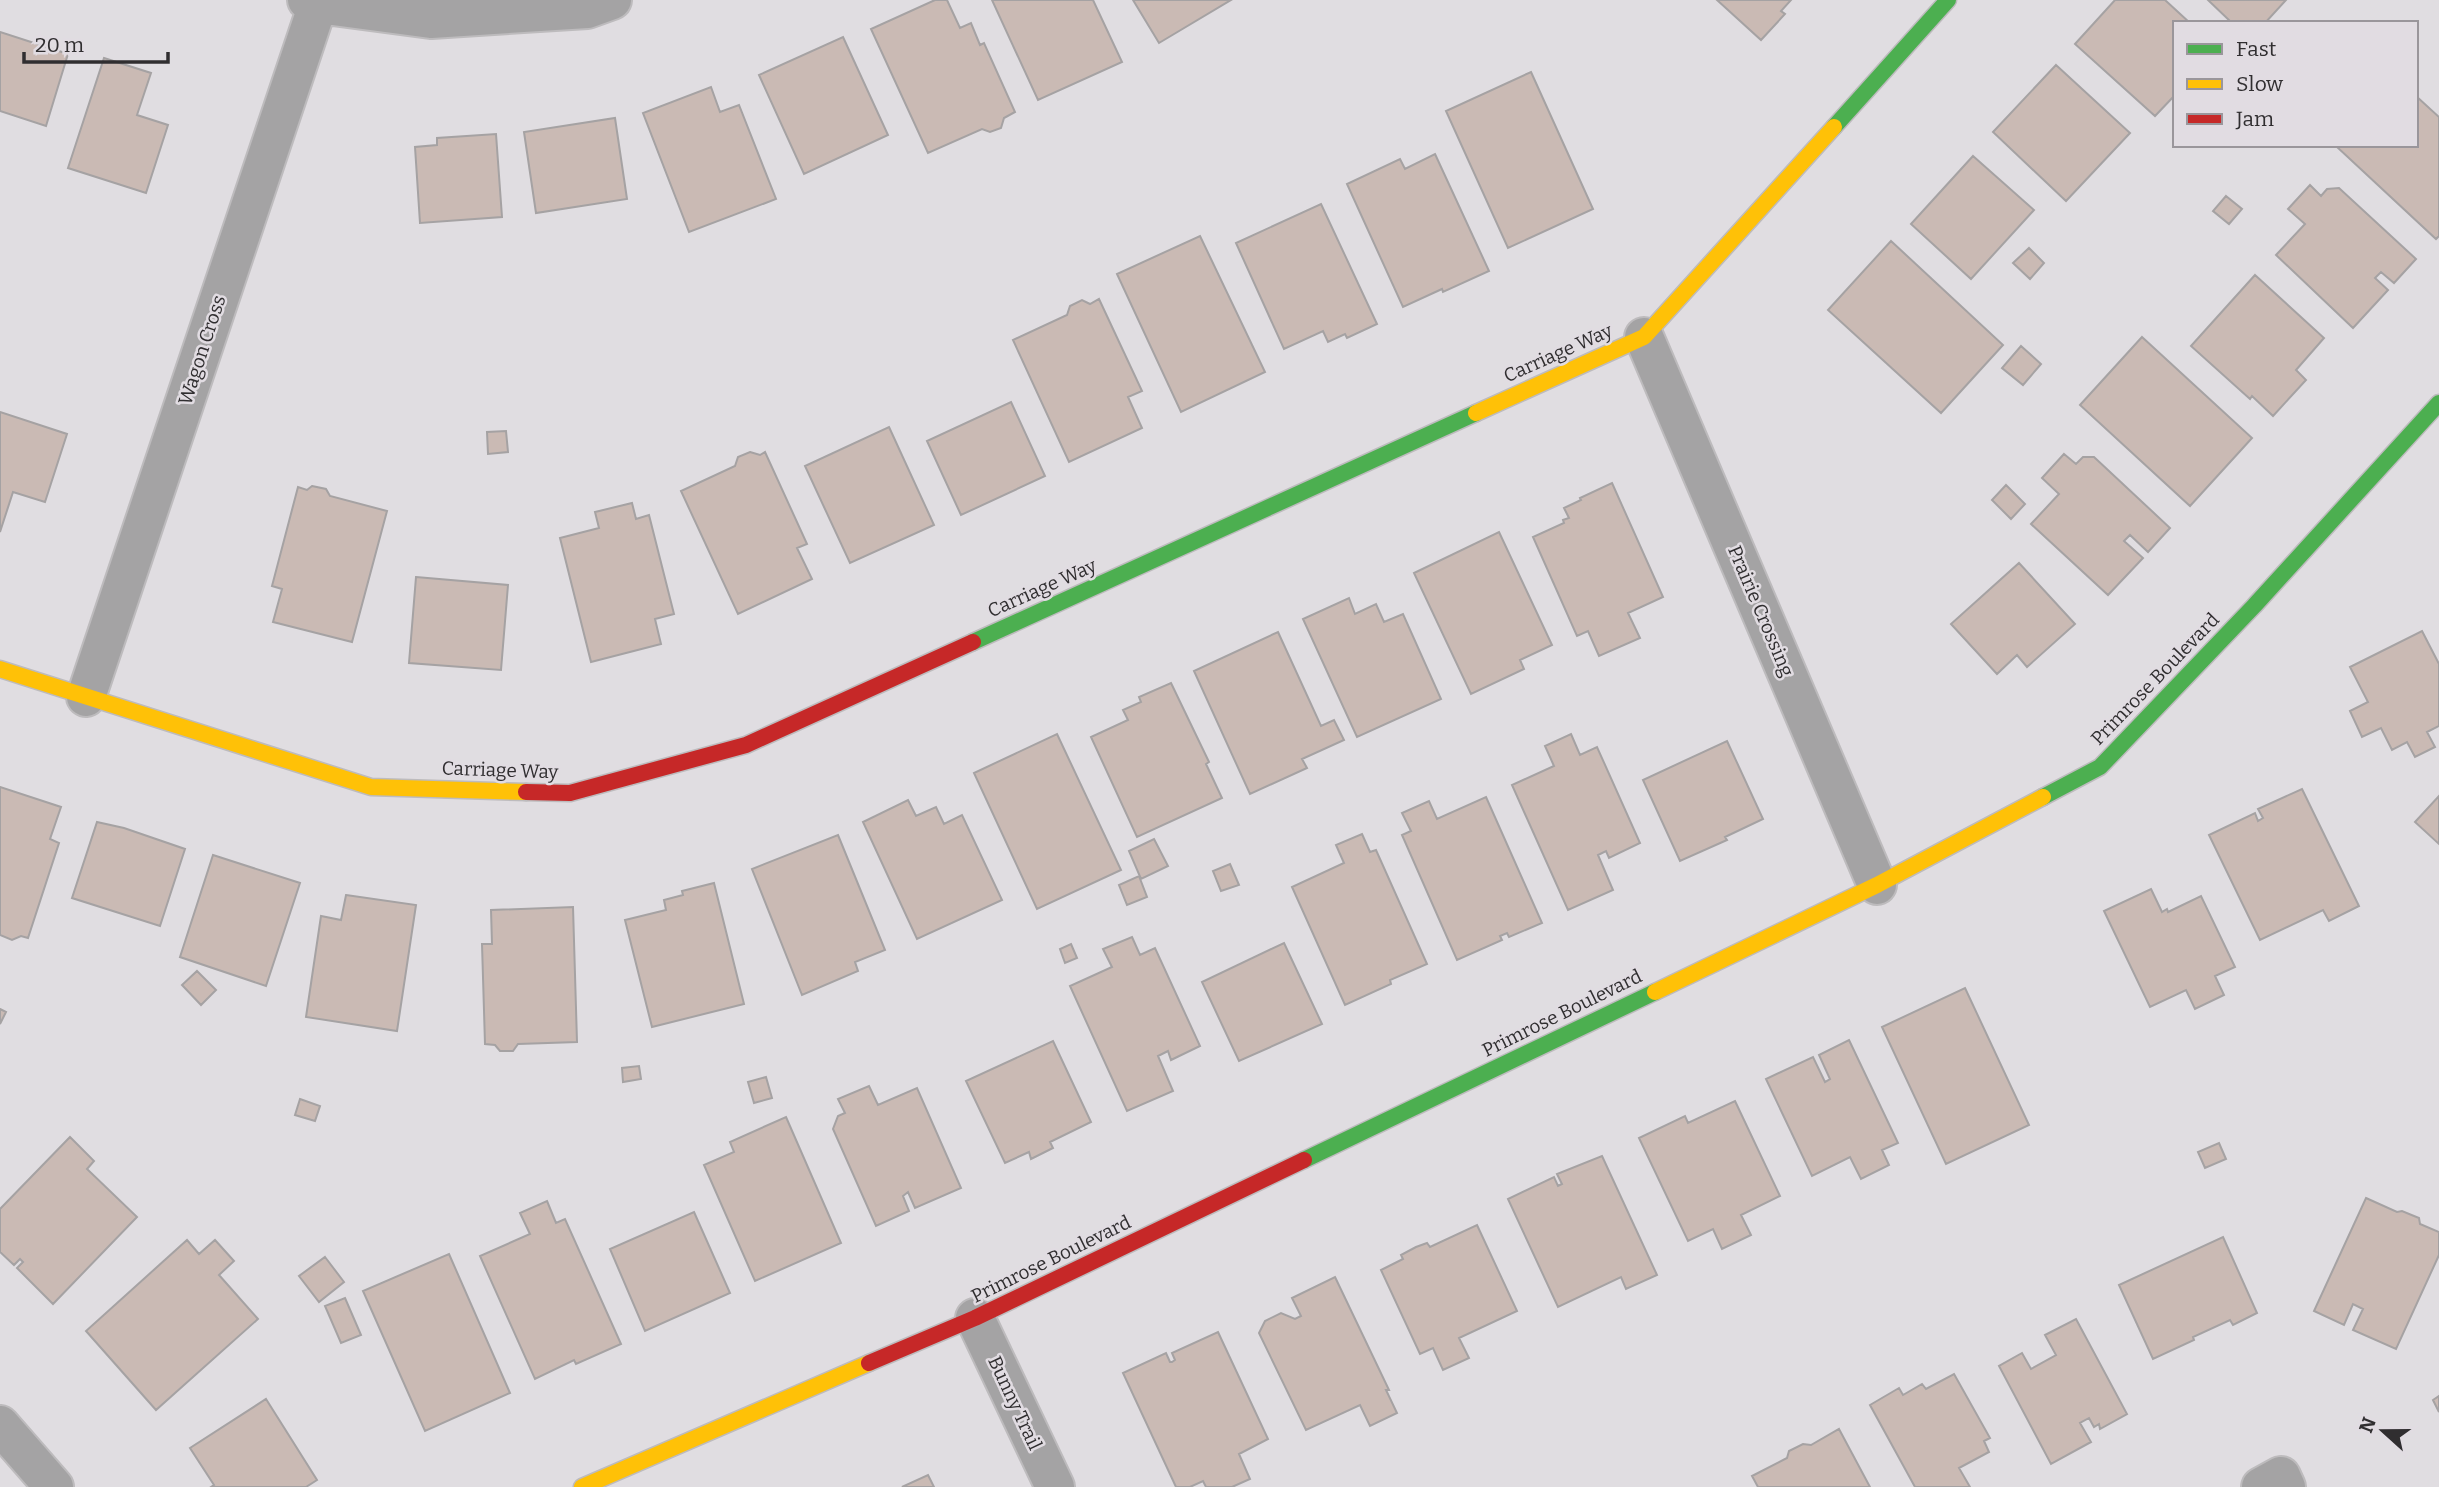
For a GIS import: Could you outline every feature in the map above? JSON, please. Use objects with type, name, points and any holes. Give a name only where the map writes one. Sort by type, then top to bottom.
[{"type":"street","points":[[313,2],[431,19],[587,9],[612,0]]},
{"type":"street","name":"Carriage Way","points":[[0,669],[372,788],[570,793],[746,746],[1644,337],[1948,0]]},
{"type":"street","name":"Wagon Cross","points":[[86,696],[313,2]]},
{"type":"street","name":"Prairie Crossing","points":[[1644,337],[1877,885]]},
{"type":"street","name":"Primrose Boulevard","points":[[582,1487],[975,1318],[1877,885],[2100,767],[2254,606],[2439,403]]},
{"type":"street","name":"Bunny Trail","points":[[975,1318],[1055,1487]]},
{"type":"street","points":[[0,1426],[54,1487]]},
{"type":"street","points":[[2260,1487],[2281,1476],[2286,1487]]},
{"type":"building","points":[[935,0],[947,0],[960,28],[971,23],[980,45],[984,43],[1015,112],[1004,118],[1001,128],[990,132],[982,129],[928,153],[871,29]]},
{"type":"building","points":[[992,0],[1093,0],[1122,62],[1038,100]]},
{"type":"building","points":[[1133,0],[1231,0],[1159,43]]},
{"type":"building","points":[[1717,0],[1791,0],[1781,11],[1785,14],[1761,40]]},
{"type":"building","points":[[2115,0],[2165,0],[2188,21],[2173,21],[2173,97],[2155,116],[2075,44]]},
{"type":"building","points":[[2208,0],[2286,0],[2267,21],[2230,21]]},
{"type":"building","points":[[0,32],[68,54],[46,126],[0,111]]},
{"type":"building","points":[[843,37],[888,135],[804,174],[759,75]]},
{"type":"building","points":[[104,58],[151,73],[137,115],[168,125],[146,193],[68,168]]},
{"type":"building","points":[[2056,65],[2130,133],[2066,201],[1993,132]]},
{"type":"building","points":[[1531,72],[1593,209],[1508,248],[1446,111]]},
{"type":"building","points":[[711,87],[720,112],[739,105],[776,199],[689,232],[643,113]]},
{"type":"building","points":[[2418,98],[2439,117],[2439,236],[2436,239],[2337,147],[2418,147]]},
{"type":"building","points":[[615,118],[627,199],[536,213],[524,132]]},
{"type":"building","points":[[496,134],[502,217],[420,223],[415,147],[437,145],[437,138]]},
{"type":"building","points":[[1435,154],[1489,271],[1403,307],[1347,184],[1400,159],[1405,169]]},
{"type":"building","points":[[1973,156],[2034,210],[1971,279],[1911,224]]},
{"type":"building","points":[[2310,185],[2321,196],[2327,189],[2339,188],[2416,259],[2394,283],[2381,272],[2375,278],[2388,290],[2353,328],[2276,255],[2305,224],[2288,209]]},
{"type":"building","points":[[2226,196],[2242,209],[2229,224],[2213,211]]},
{"type":"building","points":[[1321,204],[1377,324],[1347,338],[1345,334],[1328,342],[1323,331],[1284,349],[1236,243]]},
{"type":"building","points":[[1200,236],[1265,372],[1181,412],[1117,274]]},
{"type":"building","points":[[1891,241],[2003,345],[1941,413],[1828,310]]},
{"type":"building","points":[[2029,248],[2044,263],[2030,279],[2013,263]]},
{"type":"building","points":[[2255,275],[2324,338],[2296,370],[2306,380],[2273,416],[2191,346]]},
{"type":"building","points":[[1099,299],[1142,391],[1128,397],[1142,428],[1069,462],[1013,340],[1067,315],[1070,306],[1082,300],[1090,304]]},
{"type":"building","points":[[2142,337],[2252,438],[2190,506],[2080,405]]},
{"type":"building","points":[[2021,346],[2041,364],[2023,385],[2002,368]]},
{"type":"building","points":[[1011,402],[1045,476],[961,515],[927,441]]},
{"type":"building","points":[[0,412],[67,434],[45,502],[13,492],[0,532]]},
{"type":"building","points":[[889,427],[934,525],[850,563],[805,466]]},
{"type":"building","points":[[506,431],[508,452],[488,454],[487,432]]},
{"type":"building","points":[[750,452],[760,455],[765,452],[807,544],[797,548],[812,579],[738,614],[681,491],[735,466],[738,457]]},
{"type":"building","points":[[2064,454],[2076,464],[2083,457],[2094,457],[2170,528],[2148,552],[2130,535],[2124,541],[2143,558],[2108,595],[2031,524],[2059,494],[2042,478]]},
{"type":"building","points":[[1612,483],[1663,597],[1628,613],[1640,638],[1599,656],[1588,631],[1577,636],[1533,537],[1564,523],[1563,520],[1569,518],[1564,508]]},
{"type":"building","points":[[2006,485],[2025,504],[2011,519],[1992,500]]},
{"type":"building","points":[[312,486],[326,489],[330,496],[387,511],[352,642],[273,622],[282,589],[272,586],[298,487],[307,490]]},
{"type":"building","points":[[632,503],[636,519],[649,515],[674,614],[655,619],[661,644],[591,662],[560,538],[599,528],[595,512]]},
{"type":"building","points":[[1499,532],[1552,645],[1520,660],[1524,669],[1471,694],[1414,573]]},
{"type":"building","points":[[2019,563],[2075,624],[2027,667],[2017,655],[1997,674],[1951,624]]},
{"type":"building","points":[[416,577],[508,585],[501,670],[409,663]]},
{"type":"building","points":[[1349,598],[1355,614],[1376,604],[1384,622],[1403,614],[1441,699],[1357,737],[1303,619]]},
{"type":"building","points":[[2422,631],[2439,664],[2439,726],[2427,732],[2435,747],[2415,757],[2407,742],[2392,750],[2381,728],[2362,737],[2350,711],[2368,702],[2350,667]]},
{"type":"building","points":[[1278,632],[1321,726],[1334,720],[1344,740],[1302,759],[1307,768],[1250,794],[1194,671]]},
{"type":"building","points":[[1171,683],[1209,762],[1206,764],[1222,798],[1137,837],[1091,737],[1128,720],[1123,710],[1141,702],[1139,697]]},
{"type":"building","points":[[1057,734],[1121,870],[1037,909],[974,773]]},
{"type":"building","points":[[1571,734],[1580,755],[1597,747],[1640,843],[1609,858],[1606,851],[1598,855],[1613,890],[1568,910],[1512,785],[1554,766],[1545,746]]},
{"type":"building","points":[[1727,741],[1763,819],[1725,837],[1727,840],[1680,861],[1643,780]]},
{"type":"building","points":[[0,787],[61,807],[50,839],[59,843],[28,938],[21,936],[12,940],[0,935]]},
{"type":"building","points":[[2302,789],[2359,906],[2329,921],[2323,910],[2260,940],[2209,835],[2255,813],[2258,821],[2263,818],[2258,809]]},
{"type":"building","points":[[2439,796],[2439,844],[2415,822]]},
{"type":"building","points":[[1486,797],[1542,923],[1509,937],[1507,933],[1500,936],[1502,940],[1457,960],[1402,835],[1411,831],[1402,813],[1429,801],[1437,819]]},
{"type":"building","points":[[908,800],[916,816],[936,807],[944,824],[962,815],[1002,900],[917,939],[863,822]]},
{"type":"building","points":[[97,822],[124,828],[185,849],[160,926],[72,898]]},
{"type":"building","points":[[1362,834],[1370,852],[1376,850],[1427,964],[1390,980],[1391,984],[1345,1005],[1292,887],[1344,863],[1336,845]]},
{"type":"building","points":[[838,835],[885,950],[855,962],[858,971],[802,995],[752,869]]},
{"type":"building","points":[[1154,839],[1168,866],[1141,879],[1129,851]]},
{"type":"building","points":[[213,855],[300,883],[266,986],[180,957]]},
{"type":"building","points":[[1230,864],[1239,885],[1221,891],[1213,871]]},
{"type":"building","points":[[1139,876],[1147,897],[1127,905],[1119,885]]},
{"type":"building","points":[[714,883],[744,1004],[652,1027],[625,920],[666,910],[664,900],[683,895],[682,891]]},
{"type":"building","points":[[2151,889],[2162,912],[2167,909],[2168,912],[2201,896],[2235,967],[2215,976],[2224,995],[2195,1009],[2186,990],[2150,1007],[2104,911]]},
{"type":"building","points":[[346,895],[416,905],[397,1031],[306,1017],[321,916],[341,920]]},
{"type":"building","points":[[573,907],[577,1042],[518,1044],[513,1051],[500,1051],[495,1045],[485,1044],[482,944],[492,944],[491,910]]},
{"type":"building","points":[[1132,937],[1140,955],[1155,948],[1200,1046],[1171,1060],[1168,1051],[1158,1056],[1173,1091],[1127,1111],[1070,986],[1112,967],[1103,949]]},
{"type":"building","points":[[1284,943],[1322,1024],[1239,1061],[1202,982]]},
{"type":"building","points":[[1071,944],[1077,958],[1065,963],[1060,949]]},
{"type":"building","points":[[197,971],[216,990],[201,1005],[182,985]]},
{"type":"building","points":[[1965,988],[2029,1125],[1946,1164],[1882,1027]]},
{"type":"building","points":[[0,1009],[6,1012],[0,1024]]},
{"type":"building","points":[[1849,1040],[1898,1143],[1882,1150],[1889,1165],[1861,1179],[1850,1157],[1812,1176],[1766,1079],[1813,1057],[1825,1082],[1830,1079],[1819,1055]]},
{"type":"building","points":[[1053,1041],[1091,1122],[1050,1142],[1053,1148],[1031,1159],[1029,1152],[1005,1163],[966,1081]]},
{"type":"building","points":[[639,1066],[641,1079],[623,1082],[622,1068]]},
{"type":"building","points":[[766,1077],[772,1098],[754,1103],[748,1082]]},
{"type":"building","points":[[869,1086],[878,1105],[917,1088],[961,1188],[915,1208],[908,1192],[903,1196],[909,1211],[876,1226],[833,1129],[838,1116],[845,1113],[838,1099]]},
{"type":"building","points":[[300,1099],[320,1106],[315,1121],[295,1115]]},
{"type":"building","points":[[1735,1101],[1780,1196],[1741,1215],[1751,1235],[1722,1249],[1713,1229],[1688,1241],[1639,1138],[1685,1116],[1688,1123]]},
{"type":"building","points":[[786,1117],[841,1243],[755,1281],[704,1165],[734,1152],[730,1142]]},
{"type":"building","points":[[70,1137],[94,1161],[87,1169],[137,1217],[53,1304],[17,1268],[23,1262],[20,1259],[14,1265],[0,1252],[0,1209]]},
{"type":"building","points":[[2219,1143],[2226,1159],[2205,1168],[2198,1152]]},
{"type":"building","points":[[1602,1156],[1657,1275],[1626,1289],[1621,1277],[1558,1307],[1508,1199],[1554,1177],[1558,1186],[1562,1184],[1557,1174]]},
{"type":"building","points":[[2366,1198],[2397,1212],[2402,1211],[2419,1218],[2420,1224],[2439,1232],[2439,1255],[2396,1349],[2353,1330],[2363,1309],[2353,1304],[2344,1325],[2314,1311]]},
{"type":"building","points":[[547,1201],[556,1223],[565,1219],[621,1344],[576,1364],[574,1360],[535,1379],[480,1256],[530,1234],[520,1213]]},
{"type":"building","points":[[694,1212],[730,1293],[645,1331],[610,1249]]},
{"type":"building","points":[[1477,1225],[1517,1311],[1459,1338],[1469,1358],[1443,1370],[1433,1348],[1420,1354],[1381,1270],[1403,1259],[1401,1255],[1416,1247],[1427,1243],[1430,1247]]},
{"type":"building","points":[[2223,1237],[2257,1313],[2233,1325],[2230,1320],[2153,1359],[2119,1285]]},
{"type":"building","points":[[187,1240],[199,1254],[215,1240],[234,1261],[219,1275],[258,1319],[156,1410],[86,1331]]},
{"type":"building","points":[[449,1254],[510,1393],[425,1431],[363,1291]]},
{"type":"building","points":[[325,1257],[344,1282],[319,1302],[299,1276]]},
{"type":"building","points":[[1335,1277],[1389,1390],[1386,1390],[1397,1413],[1370,1426],[1360,1405],[1306,1430],[1259,1333],[1265,1321],[1281,1313],[1295,1319],[1301,1316],[1292,1298]]},
{"type":"building","points":[[345,1298],[361,1335],[341,1343],[325,1306]]},
{"type":"building","points":[[2076,1319],[2127,1414],[2100,1429],[2099,1424],[2094,1427],[2089,1418],[2080,1423],[2091,1442],[2051,1464],[1999,1366],[2022,1353],[2031,1369],[2056,1355],[2045,1335]]},
{"type":"building","points":[[1218,1332],[1268,1439],[1239,1454],[1250,1479],[1232,1487],[1206,1487],[1203,1481],[1190,1487],[1176,1487],[1123,1373],[1166,1353],[1172,1362],[1175,1360],[1172,1353]]},
{"type":"building","points":[[1954,1374],[1990,1438],[1984,1441],[1989,1452],[1959,1468],[1970,1487],[1915,1487],[1870,1405],[1899,1388],[1903,1395],[1922,1384],[1926,1389]]},
{"type":"building","points":[[2439,1396],[2439,1412],[2433,1400]]},
{"type":"building","points":[[266,1399],[317,1480],[306,1487],[211,1487],[214,1485],[190,1448]]},
{"type":"building","points":[[1839,1429],[1870,1487],[1758,1487],[1752,1476],[1787,1458],[1789,1451],[1803,1444],[1811,1445]]},
{"type":"building","points":[[928,1475],[934,1487],[902,1487]]},
{"type":"traffic: fast","points":[[1834,127],[1948,0]]},
{"type":"traffic: fast","points":[[2043,797],[2100,767],[2254,606],[2439,403]]},
{"type":"traffic: fast","points":[[973,642],[1476,413]]},
{"type":"traffic: fast","points":[[1304,1160],[1655,992]]},
{"type":"traffic: slow","points":[[1476,413],[1644,337],[1834,127]]},
{"type":"traffic: slow","points":[[0,669],[371,787],[526,792]]},
{"type":"traffic: slow","points":[[1655,992],[1877,885],[2043,797]]},
{"type":"traffic: slow","points":[[582,1487],[869,1363]]},
{"type":"traffic: jam","points":[[526,792],[570,793],[746,745],[973,642]]},
{"type":"traffic: jam","points":[[869,1363],[975,1318],[1304,1160]]}]
